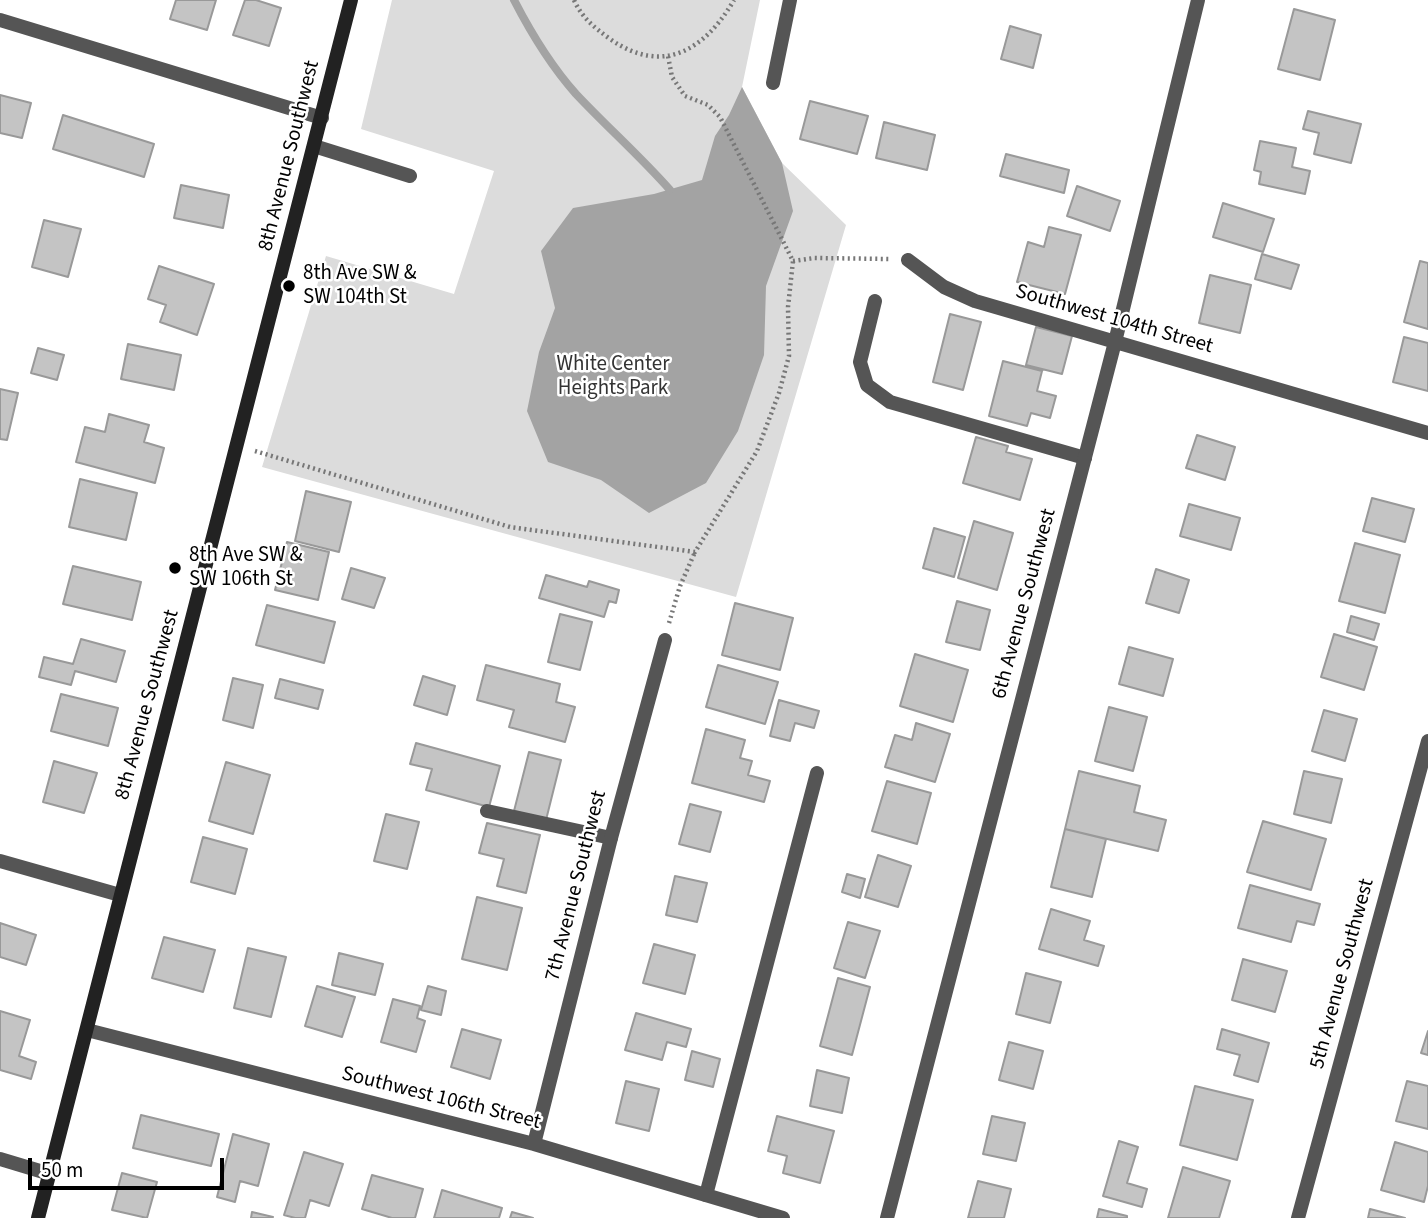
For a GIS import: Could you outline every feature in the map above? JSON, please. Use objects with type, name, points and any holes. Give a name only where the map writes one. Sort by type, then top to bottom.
[{"type":"street","name":"8th Avenue Southwest","points":[[38,1218],[351,0]]},
{"type":"street","points":[[773,83],[790,0]]},
{"type":"street","name":"6th Avenue Southwest","points":[[887,1218],[1115,342],[1198,0]]},
{"type":"street","points":[[0,20],[322,118]]},
{"type":"street","points":[[314,146],[410,176]]},
{"type":"street","name":"Southwest 104th Street","points":[[908,260],[944,287],[975,301],[1428,433]]},
{"type":"street","points":[[875,301],[860,362],[867,385],[890,402],[1085,458]]},
{"type":"street","name":"7th Avenue Southwest","points":[[534,1144],[611,838],[665,640]]},
{"type":"street","name":"5th Avenue Southwest","points":[[1298,1218],[1428,741]]},
{"type":"street","points":[[706,1195],[817,773]]},
{"type":"street","points":[[486,811],[611,838]]},
{"type":"street","points":[[0,860],[120,895]]},
{"type":"street","name":"Southwest 106th Street","points":[[87,1030],[534,1144],[783,1218]]},
{"type":"street","points":[[0,1159],[50,1174]]},
{"type":"path","points":[[574,0],[580,15],[617,43],[650,58],[685,51],[705,39],[723,20],[734,0]]},
{"type":"path","points":[[665,640],[680,586],[695,552],[757,451],[779,393],[789,356],[788,307],[793,261],[720,117],[708,106],[685,96],[672,77],[668,56]]},
{"type":"path","points":[[793,261],[858,258],[908,260]]},
{"type":"path","points":[[237,445],[510,527],[695,552]]},
{"type":"green space","name":"White Center Heights Park","points":[[392,0],[760,0],[742,87],[782,163],[846,225],[736,597],[262,467],[326,256],[454,294],[494,171],[361,129]]},
{"type":"shaded area","points":[[742,87],[782,163],[793,211],[766,286],[764,355],[738,431],[706,483],[649,513],[601,480],[548,462],[527,411],[539,352],[555,308],[541,251],[573,208],[654,194],[702,180],[715,136],[729,115]]},
{"type":"building","points":[[176,0],[216,0],[207,30],[170,19]]},
{"type":"building","points":[[245,0],[256,0],[281,8],[269,46],[233,35]]},
{"type":"building","points":[[1294,9],[1335,20],[1320,80],[1278,69]]},
{"type":"building","points":[[1010,26],[1041,35],[1033,68],[1001,59]]},
{"type":"building","points":[[0,95],[31,103],[22,138],[0,133]]},
{"type":"building","points":[[810,101],[868,116],[857,154],[800,139]]},
{"type":"building","points":[[1308,111],[1361,124],[1351,163],[1314,154],[1319,133],[1303,129]]},
{"type":"building","points":[[63,115],[154,144],[144,177],[53,149]]},
{"type":"building","points":[[884,122],[935,135],[927,170],[876,158]]},
{"type":"building","points":[[1260,141],[1296,148],[1292,167],[1310,171],[1305,194],[1259,184],[1261,172],[1254,170]]},
{"type":"building","points":[[1006,154],[1069,170],[1064,193],[1000,176]]},
{"type":"building","points":[[181,185],[229,195],[223,228],[174,218]]},
{"type":"building","points":[[1077,186],[1120,201],[1110,231],[1067,216]]},
{"type":"building","points":[[1223,203],[1274,219],[1263,252],[1213,237]]},
{"type":"building","points":[[44,220],[81,229],[68,277],[32,267]]},
{"type":"building","points":[[1049,227],[1081,235],[1065,294],[1017,282],[1028,242],[1044,247]]},
{"type":"building","points":[[1262,254],[1299,265],[1291,289],[1255,279]]},
{"type":"building","points":[[1420,261],[1428,263],[1428,329],[1404,322]]},
{"type":"building","points":[[159,266],[214,284],[197,335],[160,322],[166,305],[148,299]]},
{"type":"building","points":[[1210,275],[1251,285],[1240,333],[1199,323]]},
{"type":"building","points":[[950,314],[981,322],[963,390],[933,382]]},
{"type":"building","points":[[1036,327],[1072,336],[1062,374],[1026,365]]},
{"type":"building","points":[[1404,337],[1428,343],[1428,391],[1393,382]]},
{"type":"building","points":[[128,344],[181,355],[174,390],[121,379]]},
{"type":"building","points":[[38,348],[64,355],[57,380],[31,373]]},
{"type":"building","points":[[1003,361],[1042,371],[1037,391],[1056,396],[1050,418],[1031,413],[1027,426],[989,416]]},
{"type":"building","points":[[0,389],[18,393],[7,440],[0,439]]},
{"type":"building","points":[[109,414],[149,425],[144,442],[164,448],[155,483],[76,462],[85,427],[105,432]]},
{"type":"building","points":[[1197,435],[1235,447],[1225,480],[1186,468]]},
{"type":"building","points":[[976,437],[1008,446],[1006,452],[1032,459],[1020,500],[963,483]]},
{"type":"building","points":[[80,479],[137,493],[126,540],[69,527]]},
{"type":"building","points":[[306,491],[351,502],[339,552],[295,541]]},
{"type":"building","points":[[1372,498],[1414,509],[1405,542],[1363,531]]},
{"type":"building","points":[[1189,504],[1240,518],[1231,550],[1180,536]]},
{"type":"building","points":[[974,521],[1013,533],[997,590],[958,578]]},
{"type":"building","points":[[934,528],[965,537],[954,577],[923,568]]},
{"type":"building","points":[[287,542],[329,552],[318,600],[275,590]]},
{"type":"building","points":[[1355,543],[1400,555],[1385,613],[1339,601]]},
{"type":"building","points":[[73,566],[141,582],[132,620],[63,604]]},
{"type":"building","points":[[351,568],[385,578],[374,608],[342,599]]},
{"type":"building","points":[[1156,569],[1189,580],[1179,613],[1146,603]]},
{"type":"building","points":[[546,575],[587,587],[589,581],[619,590],[616,603],[609,601],[604,617],[539,598]]},
{"type":"building","points":[[957,601],[990,610],[980,650],[946,642]]},
{"type":"building","points":[[735,603],[793,618],[780,670],[722,655]]},
{"type":"building","points":[[267,605],[335,622],[324,663],[256,645]]},
{"type":"building","points":[[560,614],[592,622],[580,670],[548,662]]},
{"type":"building","points":[[1351,616],[1379,624],[1374,640],[1347,632]]},
{"type":"building","points":[[1334,634],[1377,647],[1364,690],[1321,677]]},
{"type":"building","points":[[81,639],[125,651],[116,682],[75,671],[71,685],[39,677],[44,657],[73,664]]},
{"type":"building","points":[[1129,647],[1173,659],[1163,696],[1119,684]]},
{"type":"building","points":[[915,654],[968,670],[953,722],[900,706]]},
{"type":"building","points":[[486,665],[560,684],[556,702],[575,707],[565,742],[509,727],[514,710],[477,700]]},
{"type":"building","points":[[718,665],[778,682],[765,724],[706,707]]},
{"type":"building","points":[[423,676],[455,686],[447,715],[414,705]]},
{"type":"building","points":[[233,678],[263,685],[253,728],[223,720]]},
{"type":"building","points":[[280,679],[323,690],[318,709],[275,698]]},
{"type":"building","points":[[61,694],[118,708],[108,746],[51,731]]},
{"type":"building","points":[[779,700],[819,711],[814,728],[795,723],[790,741],[770,736]]},
{"type":"building","points":[[1109,707],[1147,717],[1133,771],[1095,761]]},
{"type":"building","points":[[1324,710],[1357,719],[1345,761],[1312,751]]},
{"type":"building","points":[[916,723],[950,734],[935,782],[885,767],[895,735],[912,740]]},
{"type":"building","points":[[706,729],[745,740],[740,758],[752,761],[748,775],[770,781],[764,802],[692,783]]},
{"type":"building","points":[[416,743],[500,766],[489,807],[426,790],[432,769],[410,764]]},
{"type":"building","points":[[529,752],[561,760],[546,820],[514,811]]},
{"type":"building","points":[[54,761],[97,773],[84,813],[43,802]]},
{"type":"building","points":[[226,762],[270,775],[253,834],[209,821]]},
{"type":"building","points":[[1079,771],[1140,786],[1134,812],[1166,820],[1158,851],[1065,829]]},
{"type":"building","points":[[1304,771],[1342,779],[1331,823],[1294,814]]},
{"type":"building","points":[[887,781],[931,793],[917,844],[872,831]]},
{"type":"building","points":[[690,804],[721,812],[710,852],[679,844]]},
{"type":"building","points":[[386,814],[419,822],[407,869],[374,861]]},
{"type":"building","points":[[1263,821],[1326,839],[1311,890],[1247,872]]},
{"type":"building","points":[[487,823],[540,835],[526,893],[497,886],[504,859],[479,853]]},
{"type":"building","points":[[1065,829],[1106,839],[1092,897],[1051,887]]},
{"type":"building","points":[[203,837],[247,849],[235,894],[191,882]]},
{"type":"building","points":[[878,855],[911,866],[898,907],[865,897]]},
{"type":"building","points":[[847,874],[865,879],[860,898],[842,892]]},
{"type":"building","points":[[675,876],[707,883],[697,922],[666,915]]},
{"type":"building","points":[[1250,885],[1320,904],[1314,925],[1297,921],[1291,942],[1238,928]]},
{"type":"building","points":[[477,897],[522,908],[507,970],[462,959]]},
{"type":"building","points":[[1051,909],[1090,921],[1084,940],[1104,946],[1098,966],[1039,949]]},
{"type":"building","points":[[848,922],[880,931],[865,978],[834,968]]},
{"type":"building","points":[[0,923],[36,935],[26,965],[0,957]]},
{"type":"building","points":[[164,937],[215,950],[203,992],[152,978]]},
{"type":"building","points":[[654,944],[695,955],[685,994],[643,983]]},
{"type":"building","points":[[248,948],[286,957],[271,1017],[234,1008]]},
{"type":"building","points":[[339,953],[383,964],[375,995],[332,985]]},
{"type":"building","points":[[1243,959],[1287,971],[1275,1012],[1232,1000]]},
{"type":"building","points":[[1026,973],[1061,982],[1050,1023],[1016,1014]]},
{"type":"building","points":[[838,978],[870,987],[852,1055],[820,1046]]},
{"type":"building","points":[[317,986],[355,997],[342,1037],[305,1026]]},
{"type":"building","points":[[428,986],[446,991],[441,1015],[421,1010]]},
{"type":"building","points":[[393,999],[420,1006],[417,1018],[425,1021],[416,1052],[381,1042]]},
{"type":"building","points":[[0,1011],[30,1020],[19,1056],[36,1062],[31,1079],[0,1070]]},
{"type":"building","points":[[636,1013],[691,1029],[686,1047],[667,1042],[662,1060],[625,1050]]},
{"type":"building","points":[[462,1029],[501,1040],[490,1079],[451,1067]]},
{"type":"building","points":[[1222,1029],[1269,1043],[1258,1082],[1234,1075],[1240,1055],[1217,1049]]},
{"type":"building","points":[[1428,1031],[1428,1055],[1421,1053]]},
{"type":"building","points":[[1009,1042],[1043,1051],[1033,1089],[999,1080]]},
{"type":"building","points":[[692,1051],[720,1059],[713,1087],[685,1080]]},
{"type":"building","points":[[817,1070],[849,1078],[842,1113],[810,1106]]},
{"type":"building","points":[[626,1081],[659,1089],[649,1131],[616,1123]]},
{"type":"building","points":[[1407,1081],[1428,1086],[1428,1129],[1396,1121]]},
{"type":"building","points":[[1195,1086],[1253,1100],[1237,1160],[1180,1145]]},
{"type":"building","points":[[141,1115],[219,1134],[211,1166],[133,1148]]},
{"type":"building","points":[[777,1116],[834,1131],[820,1183],[783,1173],[787,1156],[768,1151]]},
{"type":"building","points":[[992,1116],[1025,1123],[1016,1161],[983,1154]]},
{"type":"building","points":[[233,1134],[269,1144],[258,1186],[240,1181],[235,1202],[217,1197]]},
{"type":"building","points":[[1119,1141],[1138,1147],[1127,1183],[1147,1189],[1142,1207],[1103,1196]]},
{"type":"building","points":[[1395,1142],[1428,1152],[1428,1186],[1424,1202],[1381,1190]]},
{"type":"building","points":[[304,1152],[343,1164],[329,1206],[310,1200],[305,1218],[295,1218],[284,1215]]},
{"type":"building","points":[[1183,1167],[1230,1181],[1219,1218],[1168,1218]]},
{"type":"building","points":[[122,1173],[157,1182],[147,1218],[112,1210]]},
{"type":"building","points":[[372,1175],[423,1189],[415,1218],[392,1218],[362,1209]]},
{"type":"building","points":[[978,1181],[1011,1189],[1004,1218],[968,1218]]},
{"type":"building","points":[[442,1190],[502,1208],[499,1218],[434,1218]]},
{"type":"building","points":[[1099,1209],[1127,1216],[1127,1218],[1097,1218]]},
{"type":"building","points":[[1370,1209],[1405,1218],[1368,1218]]},
{"type":"building","points":[[252,1212],[273,1217],[251,1218]]},
{"type":"building","points":[[512,1212],[533,1218],[510,1218]]},
{"type":"waterway","points":[[514,0],[542,49],[567,83],[670,190]]},
{"type":"place","name":"8th Ave SW & SW 104th St","points":[[289,286]]},
{"type":"place","name":"8th Ave SW & SW 106th St","points":[[175,568]]}]
